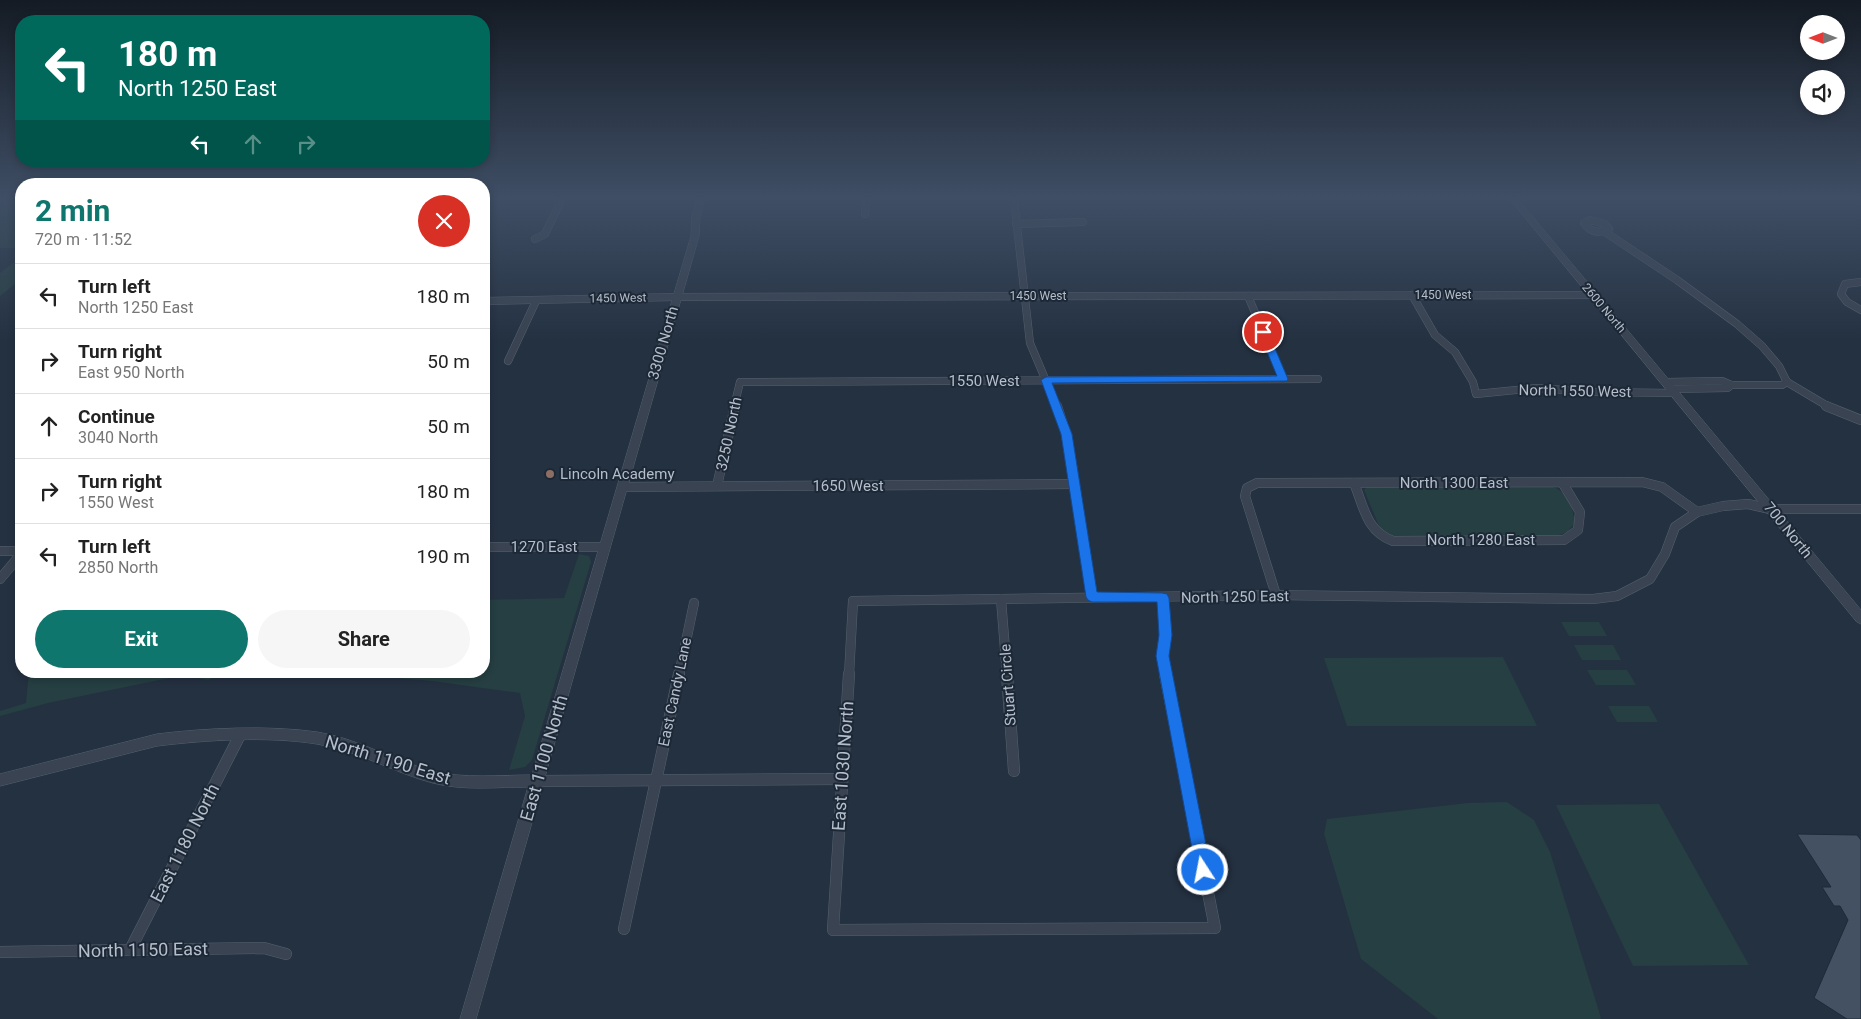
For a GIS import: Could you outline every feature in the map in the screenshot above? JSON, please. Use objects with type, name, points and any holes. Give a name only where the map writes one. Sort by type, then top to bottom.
[{"type":"street","name":"3300 North","points":[[620,492],[692,247]]},
{"type":"street","points":[[1018,247],[1030,343],[1066,434],[1092,597]]},
{"type":"street","name":"2600 North","points":[[1553,247],[1715,441]]},
{"type":"street","points":[[1626,247],[1723,313],[1747,333],[1782,367],[1787,382],[1824,405],[1852,418],[1861,420]]},
{"type":"street","points":[[1861,282],[1844,284],[1841,294],[1847,302],[1861,310]]},
{"type":"street","name":"1450 West","points":[[490,301],[676,297],[1593,295]]},
{"type":"street","points":[[1248,296],[1283,379]]},
{"type":"street","name":"North 1550 West","points":[[1412,296],[1435,335],[1455,352],[1473,382],[1476,394],[1536,388],[1594,392],[1671,388],[1728,388],[1732,385],[1782,385],[1787,382]]},
{"type":"street","points":[[508,361],[536,301]]},
{"type":"street","name":"1550 West","points":[[740,382],[1318,379]]},
{"type":"street","name":"3250 North","points":[[718,486],[740,382]]},
{"type":"street","name":"700 North","points":[[1715,441],[1861,619]]},
{"type":"street","name":"North 1280 East","points":[[1354,482],[1372,528],[1382,537],[1393,541],[1564,540],[1578,530],[1580,512],[1562,482]]},
{"type":"street","name":"North 1300 East","points":[[1276,596],[1245,496],[1247,488],[1257,483],[1642,482],[1662,487],[1697,512]]},
{"type":"street","name":"1650 West","points":[[620,492],[718,486],[1075,484]]},
{"type":"street","name":"East 1100 North","points":[[468,1019],[620,492]]},
{"type":"street","points":[[1697,512],[1723,506],[1748,504],[1770,509],[1861,509]]},
{"type":"street","name":"North 1250 East","points":[[853,602],[1092,597],[1276,596],[1592,599],[1617,596],[1650,579],[1665,554],[1675,527],[1697,512]]},
{"type":"street","name":"1270 East","points":[[490,547],[604,547]]},
{"type":"street","points":[[0,551],[15,552]]},
{"type":"street","points":[[0,579],[15,560]]},
{"type":"street","name":"East 1030 North","points":[[853,602],[833,930],[1215,928],[1162,656],[1165,635],[1162,598]]},
{"type":"street","name":"Stuart Circle","points":[[1001,599],[1014,771]]},
{"type":"street","name":"East Candy Lane","points":[[656,781],[694,603]]},
{"type":"street","name":"North 1190 East","points":[[0,780],[157,740],[181,736],[288,736],[319,738],[359,750],[433,777],[460,781],[842,779]]},
{"type":"street","name":"East 1180 North","points":[[130,950],[240,736]]},
{"type":"street","points":[[624,929],[656,781]]},
{"type":"street","name":"North 1150 East","points":[[0,952],[264,948],[286,954]]},
{"type":"green space","points":[[0,247],[15,247],[15,248]]},
{"type":"green space","points":[[15,262],[15,284],[0,296],[0,273]]},
{"type":"green space","points":[[1367,487],[1553,487],[1558,489],[1569,502],[1574,524],[1568,531],[1558,536],[1391,537],[1382,533],[1364,490]]},
{"type":"green space","points":[[579,554],[589,556],[591,562],[532,760],[525,767],[509,770],[525,716],[520,693],[397,678],[490,678],[490,600],[564,598]]},
{"type":"green space","points":[[1561,622],[1599,622],[1607,636],[1569,636]]},
{"type":"green space","points":[[1574,645],[1613,645],[1621,660],[1582,660]]},
{"type":"green space","points":[[1503,657],[1537,726],[1347,726],[1324,658]]},
{"type":"green space","points":[[1587,670],[1627,670],[1636,685],[1596,685]]},
{"type":"green space","points":[[28,678],[169,678],[48,703],[0,716],[0,711],[26,703]]},
{"type":"green space","points":[[1608,706],[1649,706],[1658,722],[1617,722]]},
{"type":"green space","points":[[1507,802],[1534,820],[1550,852],[1600,1019],[1438,1019],[1361,959],[1324,834],[1327,819],[1468,803]]},
{"type":"green space","points":[[1659,804],[1749,965],[1633,966],[1556,805]]},
{"type":"building","points":[[1797,834],[1857,835],[1861,840],[1861,1019],[1847,1019],[1814,998],[1848,920],[1840,906],[1834,906],[1822,887],[1831,887]]},
{"type":"place","name":"Lincoln Academy","points":[[550,474]]},
{"type":"route","points":[[1203,870],[1162,656],[1165,635],[1162,598],[1092,597],[1066,434],[1046,380],[1283,379],[1263,332]]}]
